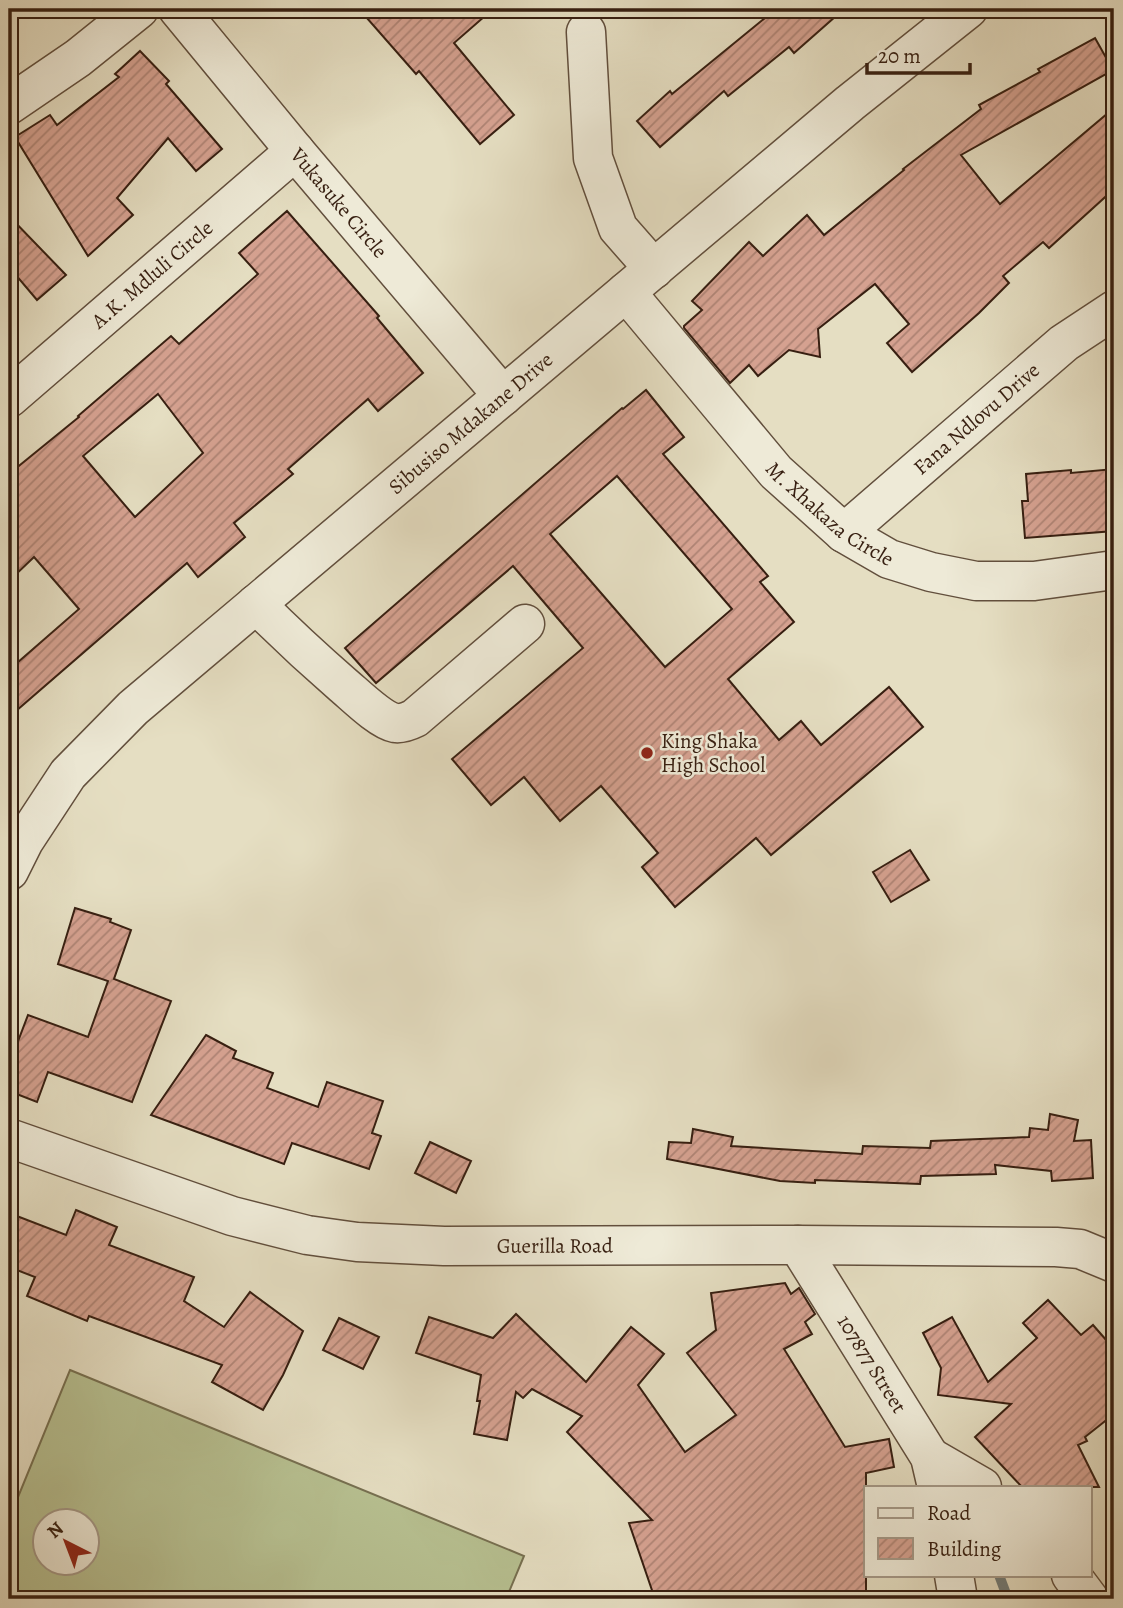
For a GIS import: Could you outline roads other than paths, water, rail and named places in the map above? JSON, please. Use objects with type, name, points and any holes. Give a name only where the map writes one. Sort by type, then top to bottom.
[{"type":"street","points":[[9,105],[78,58],[139,9]]},
{"type":"street","name":"Vukasuke Circle","points":[[178,9],[503,396]]},
{"type":"street","name":"Sibusiso Mdakane Drive","points":[[9,871],[24,841],[68,774],[133,708],[850,103],[968,9]]},
{"type":"street","name":"M. Xhakaza Circle","points":[[586,32],[593,158],[640,281],[776,472],[844,533],[889,559],[932,572],[976,581],[1034,581],[1114,570]]},
{"type":"street","name":"A.K. Mdluli Circle","points":[[9,398],[295,151]]},
{"type":"street","name":"Fana Ndlovu Drive","points":[[844,533],[1064,343],[1114,310]]},
{"type":"street","points":[[256,604],[365,704],[397,724],[415,718],[525,624]]},
{"type":"street","name":"Guerilla Road","points":[[9,1138],[232,1216],[306,1235],[357,1242],[444,1246],[1056,1247],[1080,1249],[1114,1263]]},
{"type":"street","name":"107877 Street","points":[[798,1245],[933,1472]]},
{"type":"street","points":[[933,1472],[979,1486]]},
{"type":"street","points":[[954,1576],[958,1599]]},
{"type":"street","points":[[1072,1576],[1089,1599]]},
{"type":"waterway","points":[[999,1576],[1008,1599]]},
{"type":"place","name":"King Shaka High School","points":[[647,753]]}]
